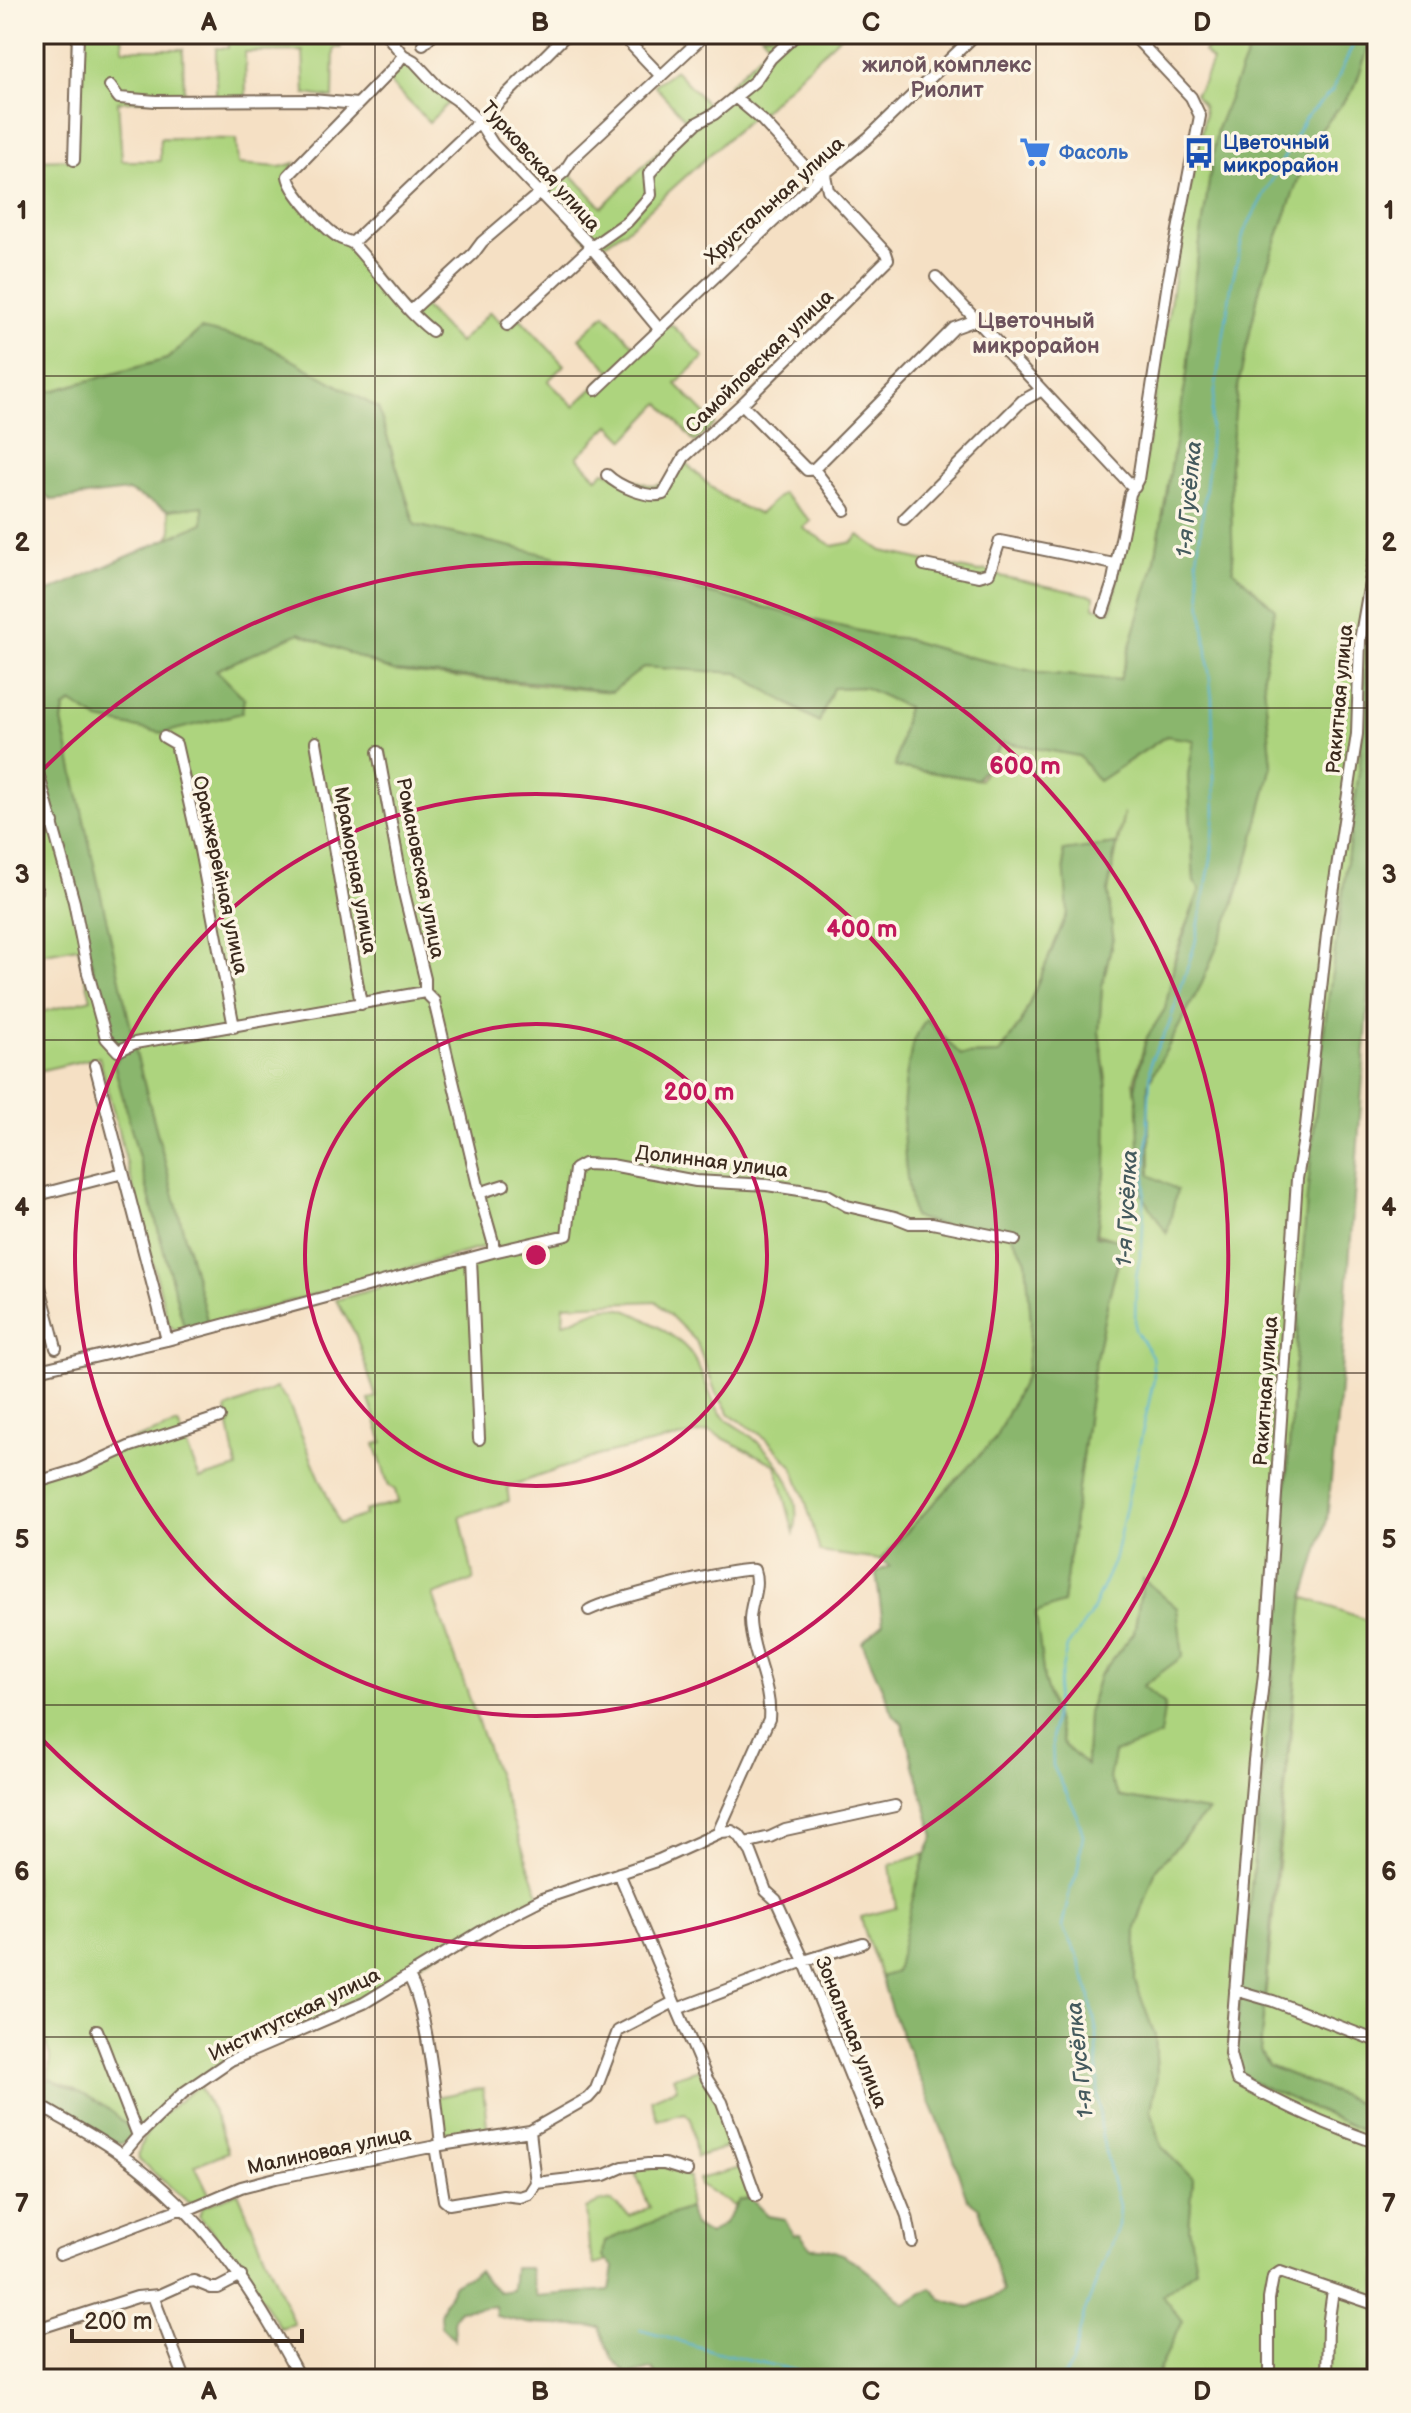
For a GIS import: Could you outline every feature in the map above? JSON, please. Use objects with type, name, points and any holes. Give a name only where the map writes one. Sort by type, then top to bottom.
[{"type":"street","points":[[74,160],[78,34]]},
{"type":"street","name":"Турковская улица","points":[[386,34],[403,55],[414,61],[438,87],[457,100],[479,122],[493,144],[590,248],[660,330]]},
{"type":"street","points":[[423,44],[433,34]]},
{"type":"street","points":[[353,242],[567,34]]},
{"type":"street","points":[[621,34],[660,75]]},
{"type":"street","points":[[411,311],[482,242],[540,194],[660,75],[693,49],[706,34]]},
{"type":"street","points":[[507,325],[590,248],[627,222],[651,195],[649,174],[672,147],[697,123],[736,98],[755,81],[771,58],[797,34]]},
{"type":"street","name":"Хрустальная улица","points":[[596,390],[976,34]]},
{"type":"street","points":[[1103,612],[1112,585],[1130,494],[1135,487],[1168,282],[1200,116],[1191,97],[1132,34]]},
{"type":"street","points":[[403,55],[288,176],[289,185],[338,238],[353,242],[411,311],[432,331]]},
{"type":"street","points":[[110,86],[119,98],[156,101],[312,100],[357,104]]},
{"type":"street","points":[[736,98],[762,120],[808,170],[825,175]]},
{"type":"street","name":"Самойловская улица","points":[[607,475],[613,481],[652,496],[663,494],[684,457],[888,259],[886,253],[828,190],[825,175]]},
{"type":"street","points":[[936,277],[1135,487]]},
{"type":"street","points":[[742,404],[807,470],[814,469],[954,328],[976,320]]},
{"type":"street","points":[[904,519],[1022,401],[1042,390]]},
{"type":"street","points":[[814,469],[845,510]]},
{"type":"street","points":[[924,565],[979,576],[989,573],[1000,541],[1114,564]]},
{"type":"street","name":"Ракитная улица","points":[[1377,554],[1360,640],[1357,734],[1327,934],[1306,1126],[1297,1179],[1264,1674],[1230,2054],[1237,2080],[1283,2105],[1377,2143]]},
{"type":"street","name":"Оранжерейная улица","points":[[164,737],[176,744],[234,1027]]},
{"type":"street","name":"Мраморная улица","points":[[316,742],[361,1004]]},
{"type":"street","name":"Романовская улица","points":[[378,752],[404,893],[425,979],[425,992],[434,1001],[493,1252]]},
{"type":"street","points":[[34,758],[74,902],[106,1038],[118,1051],[135,1043],[425,992]]},
{"type":"street","points":[[34,826],[53,823]]},
{"type":"street","points":[[95,1065],[167,1340]]},
{"type":"street","name":"Долинная улица","points":[[34,1371],[167,1340],[567,1235],[575,1169],[584,1164],[611,1165],[696,1181],[767,1185],[826,1194],[847,1206],[910,1223],[932,1223],[1015,1240]]},
{"type":"street","points":[[34,1196],[123,1173]]},
{"type":"street","points":[[479,1193],[504,1185]]},
{"type":"street","points":[[471,1259],[479,1439]]},
{"type":"street","points":[[34,1264],[56,1348]]},
{"type":"street","points":[[34,1483],[80,1469],[131,1446],[220,1417]]},
{"type":"street","points":[[589,1610],[704,1578],[754,1570],[757,1578],[750,1621],[770,1703],[769,1719],[720,1828],[721,1832],[732,1831],[745,1843],[785,1830],[895,1806]]},
{"type":"street","name":"Институтская улица","points":[[122,2155],[183,2093],[231,2060],[364,2003],[495,1923],[542,1899],[659,1860],[721,1832]]},
{"type":"street","name":"Зональная улица","points":[[745,1843],[766,1891],[776,1900],[804,1961],[907,2216],[912,2242]]},
{"type":"street","points":[[619,1873],[707,2079],[722,2102],[756,2196]]},
{"type":"street","name":"Малиновая улица","points":[[60,2254],[177,2210],[187,2210],[241,2187],[438,2145],[530,2131],[588,2098],[596,2089],[618,2031],[676,2006],[863,1943]]},
{"type":"street","points":[[409,1977],[415,1987],[425,2037],[438,2145]]},
{"type":"street","points":[[1235,1990],[1273,2001],[1377,2041]]},
{"type":"street","points":[[97,2030],[138,2136]]},
{"type":"street","points":[[34,2102],[122,2155],[187,2210],[241,2276],[300,2379]]},
{"type":"street","points":[[530,2131],[536,2183]]},
{"type":"street","name":"Малиновая улица","points":[[438,2145],[444,2200],[449,2204],[503,2195],[520,2197],[529,2194],[536,2183],[605,2175],[623,2167],[664,2164],[687,2171]]},
{"type":"street","points":[[1269,2379],[1269,2299],[1273,2277],[1280,2272],[1377,2305]]},
{"type":"street","points":[[34,2330],[194,2281],[218,2288],[241,2276]]},
{"type":"street","points":[[1327,2379],[1328,2326],[1333,2290]]},
{"type":"street","points":[[153,2296],[185,2379]]},
{"type":"green space","points":[[77,34],[122,34],[123,49],[183,49],[184,97],[118,102],[122,161],[160,161],[160,138],[236,139],[238,164],[280,167],[295,163],[285,178],[350,245],[410,314],[423,306],[459,343],[490,312],[509,329],[520,318],[564,365],[548,381],[574,406],[611,371],[579,338],[605,314],[636,348],[671,324],[704,357],[676,384],[715,424],[695,442],[660,403],[625,440],[610,425],[577,457],[597,478],[604,471],[652,486],[667,483],[685,462],[719,493],[759,514],[782,493],[811,521],[803,528],[833,546],[853,542],[859,535],[882,551],[978,572],[986,570],[995,575],[1094,596],[1094,607],[1111,611],[1132,497],[1141,486],[1184,216],[1205,115],[1203,105],[1195,94],[1212,61],[1204,52],[1216,38],[1213,34],[1255,34],[1217,129],[1194,282],[1187,374],[1154,566],[1120,680],[1040,673],[654,579],[415,525],[378,408],[201,329],[167,359],[52,391],[34,391],[34,160],[71,159]]},
{"type":"green space","points":[[228,34],[334,34],[341,48],[334,48],[333,98],[305,94],[303,51],[245,52],[246,96],[216,97],[216,48],[228,48]]},
{"type":"green space","points":[[761,34],[842,34],[756,118],[751,117],[631,226],[596,250],[549,198],[550,188],[568,171],[602,207],[688,122],[654,85],[675,70],[708,105],[770,44]]},
{"type":"green space","points":[[1255,34],[1373,34],[1354,89],[1312,141],[1260,286],[1237,391],[1230,464],[1233,570],[1275,609],[1263,674],[1272,765],[1250,853],[1228,920],[1202,983],[1148,1084],[1150,1175],[1177,1190],[1167,1234],[1140,1191],[1135,1088],[1146,1039],[1165,1009],[1175,960],[1200,889],[1194,882],[1188,775],[1194,740],[1166,736],[1099,781],[1079,756],[1003,742],[977,779],[895,767],[907,707],[864,687],[833,688],[819,722],[738,673],[644,667],[612,692],[554,684],[393,671],[299,633],[216,670],[244,698],[242,713],[163,733],[99,720],[72,703],[64,708],[62,722],[134,1042],[121,1045],[110,1037],[40,756],[34,743],[34,598],[203,523],[203,506],[168,510],[128,491],[52,500],[34,489],[34,391],[52,391],[167,359],[201,329],[262,343],[378,408],[415,525],[654,579],[1040,673],[1120,680],[1154,566],[1187,374],[1194,282],[1217,129]]},
{"type":"green space","points":[[1373,34],[1377,34],[1377,589],[1368,608],[1360,765],[1324,1032],[1307,1198],[1272,1685],[1234,2052],[1249,2080],[1377,2137],[1377,2379],[1155,2379],[1162,2295],[1195,2269],[1189,2228],[1193,2179],[1162,2147],[1151,2110],[1157,2076],[1155,2036],[1135,1981],[1136,1928],[1156,1869],[1207,1812],[1120,1797],[1108,1779],[1114,1753],[1177,1608],[1143,1580],[1134,1633],[1099,1676],[1088,1713],[1086,1766],[1063,1744],[1044,1680],[1035,1612],[1063,1603],[1093,1373],[1124,1242],[1097,1234],[1106,1166],[1107,1085],[1099,1032],[1102,987],[1113,938],[1108,891],[1124,813],[1116,844],[1064,851],[1068,912],[1022,1021],[999,1054],[961,1055],[962,1231],[1010,1232],[1026,1260],[1031,1321],[1026,1375],[995,1439],[880,1560],[820,1552],[793,1467],[767,1439],[730,1414],[716,1393],[696,1341],[656,1301],[564,1305],[563,1323],[596,1310],[616,1308],[644,1319],[683,1345],[699,1367],[723,1416],[763,1447],[781,1468],[796,1506],[794,1533],[776,1465],[709,1431],[600,1455],[507,1487],[509,1501],[460,1516],[474,1580],[433,1595],[539,1895],[492,1919],[358,2003],[231,2056],[176,2093],[134,2134],[74,2089],[49,2079],[50,2057],[34,1993],[34,1474],[178,1424],[200,1479],[237,1468],[226,1409],[276,1388],[287,1400],[339,1524],[365,1515],[364,1511],[398,1502],[395,1490],[389,1486],[375,1444],[383,1442],[369,1400],[376,1397],[355,1333],[336,1300],[498,1253],[492,1245],[208,1324],[134,1046],[62,722],[64,708],[72,703],[244,698],[216,670],[299,633],[393,671],[611,692],[644,667],[738,673],[819,722],[833,688],[864,687],[907,707],[895,767],[980,780],[1003,742],[1079,756],[1099,781],[1167,736],[1195,740],[1188,775],[1194,882],[1200,888],[1175,956],[1168,1005],[1146,1039],[1134,1082],[1150,1175],[1148,1084],[1202,983],[1228,920],[1250,853],[1272,765],[1263,674],[1275,609],[1233,570],[1230,464],[1237,391],[1260,286],[1312,141],[1354,89]]},
{"type":"green space","points":[[404,61],[452,100],[429,122],[386,79]]},
{"type":"green space","points":[[203,506],[203,523],[168,539],[172,531],[168,510]]},
{"type":"green space","points":[[1377,563],[1377,888],[1339,1400],[1327,1520],[1304,1597],[1260,2051],[1268,2066],[1377,2110],[1377,2137],[1248,2080],[1237,2065],[1234,2053],[1272,1685],[1307,1198],[1324,1032],[1360,765],[1368,608]]},
{"type":"green space","points":[[34,743],[40,756],[109,1037],[120,1054],[114,1064],[185,1330],[175,1330],[169,1325],[99,1057],[38,1071],[34,1059],[34,1014],[91,999],[78,947],[34,955],[34,895],[43,893],[34,852],[40,847],[34,828]]},
{"type":"green space","points":[[1116,844],[1108,891],[1113,937],[1102,987],[1099,1032],[1107,1090],[1106,1166],[1096,1236],[1124,1241],[1093,1373],[1063,1603],[1036,1613],[1044,1680],[1063,1744],[1086,1765],[1088,1713],[1099,1676],[1134,1633],[1143,1579],[1177,1608],[1183,1656],[1143,1686],[1165,1704],[1160,1736],[1114,1753],[1109,1779],[1120,1797],[1208,1811],[1156,1869],[1136,1928],[1135,1981],[1155,2036],[1157,2076],[1151,2110],[1162,2147],[1193,2178],[1189,2228],[1196,2269],[1162,2295],[1182,2321],[1155,2379],[658,2379],[652,2369],[628,2375],[612,2359],[600,2327],[531,2324],[496,2316],[495,2306],[459,2310],[454,2319],[455,2340],[441,2326],[440,2315],[454,2284],[479,2270],[499,2292],[512,2290],[514,2268],[530,2268],[536,2296],[610,2290],[614,2267],[603,2257],[605,2241],[688,2208],[694,2225],[709,2235],[723,2224],[740,2200],[750,2198],[768,2216],[785,2219],[793,2235],[800,2234],[811,2248],[824,2248],[850,2258],[905,2304],[931,2288],[942,2299],[970,2308],[1003,2292],[979,2208],[967,2199],[951,2151],[892,2012],[881,1977],[896,1972],[916,1886],[934,1836],[902,1723],[894,1716],[862,1642],[883,1624],[876,1572],[890,1566],[880,1560],[995,1439],[1026,1375],[1031,1321],[1026,1260],[1010,1232],[962,1231],[913,1217],[904,1154],[904,1090],[913,1044],[926,1019],[961,1055],[1000,1054],[1022,1021],[1068,912],[1063,851]]},
{"type":"green space","points":[[134,1046],[208,1324],[185,1330],[114,1064],[120,1054]]},
{"type":"green space","points":[[1304,1597],[1377,1624],[1377,2110],[1268,2066],[1260,2052]]},
{"type":"green space","points":[[925,1854],[896,1973],[881,1977],[861,1917],[896,1908],[890,1865]]},
{"type":"green space","points":[[699,2069],[719,2103],[734,2145],[696,2157],[691,2119],[685,2113],[658,2120],[651,2099],[677,2088],[673,2077]]},
{"type":"green space","points":[[49,2079],[106,2108],[134,2134],[127,2142],[119,2144],[50,2104],[44,2089]]},
{"type":"green space","points":[[199,2086],[217,2120],[228,2152],[195,2165],[211,2198],[189,2203],[139,2160],[139,2150],[143,2139],[160,2118]]},
{"type":"green space","points":[[483,2088],[488,2135],[445,2139],[436,2097]]},
{"type":"green space","points":[[665,2167],[690,2177],[688,2208],[605,2241],[603,2256],[608,2261],[594,2265],[589,2248],[586,2209],[599,2202],[611,2201],[630,2216],[650,2208],[634,2170]]},
{"type":"green space","points":[[743,2167],[750,2198],[734,2206],[700,2185],[699,2179]]},
{"type":"green space","points":[[238,2192],[294,2324],[280,2328],[239,2264],[199,2216],[202,2207]]},
{"type":"waterway","name":"1-я Гусёлка","points":[[1062,2379],[1072,2364],[1084,2314],[1118,2226],[1119,2206],[1102,2137],[1097,2034],[1088,1988],[1078,1957],[1062,1927],[1077,1874],[1083,1835],[1077,1814],[1053,1766],[1052,1735],[1057,1691],[1067,1647],[1089,1617],[1114,1561],[1154,1379],[1152,1356],[1135,1330],[1151,1060],[1169,1025],[1195,944],[1211,860],[1215,812],[1212,699],[1197,560],[1212,410],[1232,282],[1244,232],[1305,118],[1332,91],[1358,34]]},
{"type":"waterway","points":[[640,2330],[832,2379]]},
{"type":"place","name":"Фасоль","points":[[1035,152]]},
{"type":"place","name":"Цветочный микрорайон","points":[[1199,153]]},
{"type":"district","name":"жилой комплекс Риолит","points":[[947,76]]},
{"type":"district","name":"Цветочный микрорайон","points":[[1036,332]]}]
